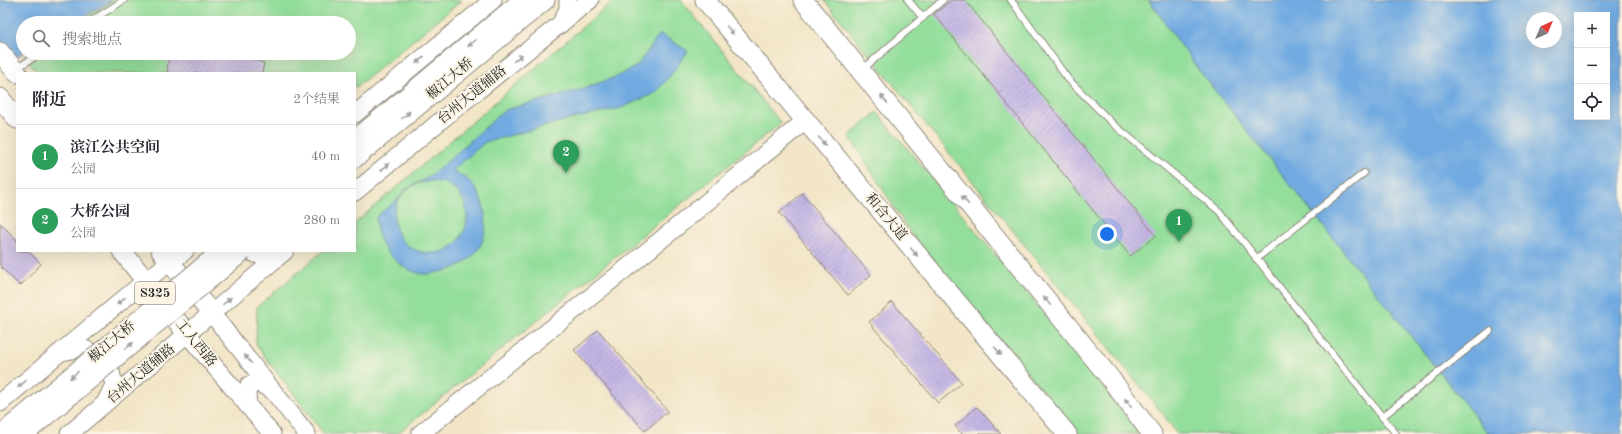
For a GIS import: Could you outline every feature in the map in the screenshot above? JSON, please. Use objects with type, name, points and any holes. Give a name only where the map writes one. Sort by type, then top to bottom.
[{"type":"main road","points":[[356,113],[493,0]]},
{"type":"main road","name":"椒江大桥","points":[[356,139],[524,0]]},
{"type":"main road","name":"椒江大桥","points":[[356,157],[544,0]]},
{"type":"main road","points":[[560,25],[568,9],[568,0]]},
{"type":"main road","name":"台州大道辅路","points":[[356,191],[450,112],[590,0]]},
{"type":"main road","name":"和合大道","points":[[705,0],[1067,434]]},
{"type":"main road","points":[[803,0],[862,70],[1110,378],[1152,434]]},
{"type":"main road","points":[[0,52],[16,71]]},
{"type":"main road","points":[[0,98],[16,118]]},
{"type":"main road","points":[[420,434],[628,268],[805,121]]},
{"type":"main road","name":"工人西路","points":[[123,252],[188,335],[272,434]]},
{"type":"main road","points":[[0,403],[146,281],[166,257],[182,252]]},
{"type":"main road","name":"椒江大桥","points":[[2,434],[221,252]]},
{"type":"main road","name":"椒江大桥","points":[[24,434],[242,252]]},
{"type":"main road","points":[[252,252],[267,257],[284,252]]},
{"type":"main road","name":"台州大道辅路","points":[[69,434],[188,335],[284,252]]},
{"type":"main road","name":"S325","points":[[166,257],[212,314]]},
{"type":"main road","points":[[212,314],[307,434]]},
{"type":"main road","points":[[60,353],[82,348],[104,358],[111,372],[114,385],[104,405]]},
{"type":"main road","points":[[248,406],[246,394],[249,385],[258,383],[272,390]]},
{"type":"lane","points":[[99,16],[124,0]]},
{"type":"lane","points":[[908,0],[923,18]]},
{"type":"lane","points":[[862,70],[943,0]]},
{"type":"lane","points":[[1011,0],[1068,79],[1113,124],[1219,210],[1256,259],[1396,434]]},
{"type":"lane","points":[[16,71],[31,60]]},
{"type":"lane","points":[[1256,259],[1364,173]]},
{"type":"lane","points":[[1382,417],[1490,331]]},
{"type":"green space","points":[[114,0],[462,0],[356,87],[356,72],[37,72],[27,60],[356,60],[356,16],[88,16]]},
{"type":"green space","points":[[614,0],[681,0],[781,123],[397,434],[324,434],[256,345],[257,307],[322,252],[356,252],[356,222]]},
{"type":"green space","points":[[824,0],[1149,0],[1198,69],[1489,434],[1177,434],[1163,414]]},
{"type":"green space","points":[[877,112],[1094,374],[1140,434],[1079,434],[911,234],[849,136]]},
{"type":"water","points":[[0,0],[112,0],[85,16],[16,16],[16,57],[0,66]]},
{"type":"water","points":[[1149,0],[1622,0],[1622,434],[1489,434],[1198,69]]},
{"type":"water","points":[[660,34],[688,51],[670,76],[655,93],[621,108],[572,119],[485,142],[453,170],[473,185],[482,202],[486,221],[482,242],[477,251],[462,264],[440,272],[424,274],[406,268],[386,251],[378,235],[376,217],[410,187],[399,199],[394,215],[397,231],[401,239],[410,247],[418,251],[437,253],[449,248],[459,240],[465,229],[467,217],[465,204],[458,193],[447,184],[440,182],[433,181],[419,183],[441,167],[505,110],[583,89],[618,76],[637,66]]},
{"type":"building","points":[[952,0],[965,0],[1156,236],[1130,256],[934,14]]},
{"type":"building","points":[[168,60],[255,60],[264,63],[262,72],[167,72]]},
{"type":"building","points":[[802,193],[871,275],[848,295],[779,213]]},
{"type":"building","points":[[0,223],[16,239],[16,252],[29,252],[41,264],[20,286],[0,266]]},
{"type":"building","points":[[892,302],[962,383],[938,403],[869,322]]},
{"type":"building","points":[[598,330],[668,411],[645,431],[574,350]]},
{"type":"building","points":[[977,407],[1001,434],[962,434],[955,426]]},
{"type":"place","name":"大桥公园","points":[[566,173]]},
{"type":"place","name":"滨江公共空间","points":[[1179,242]]}]
